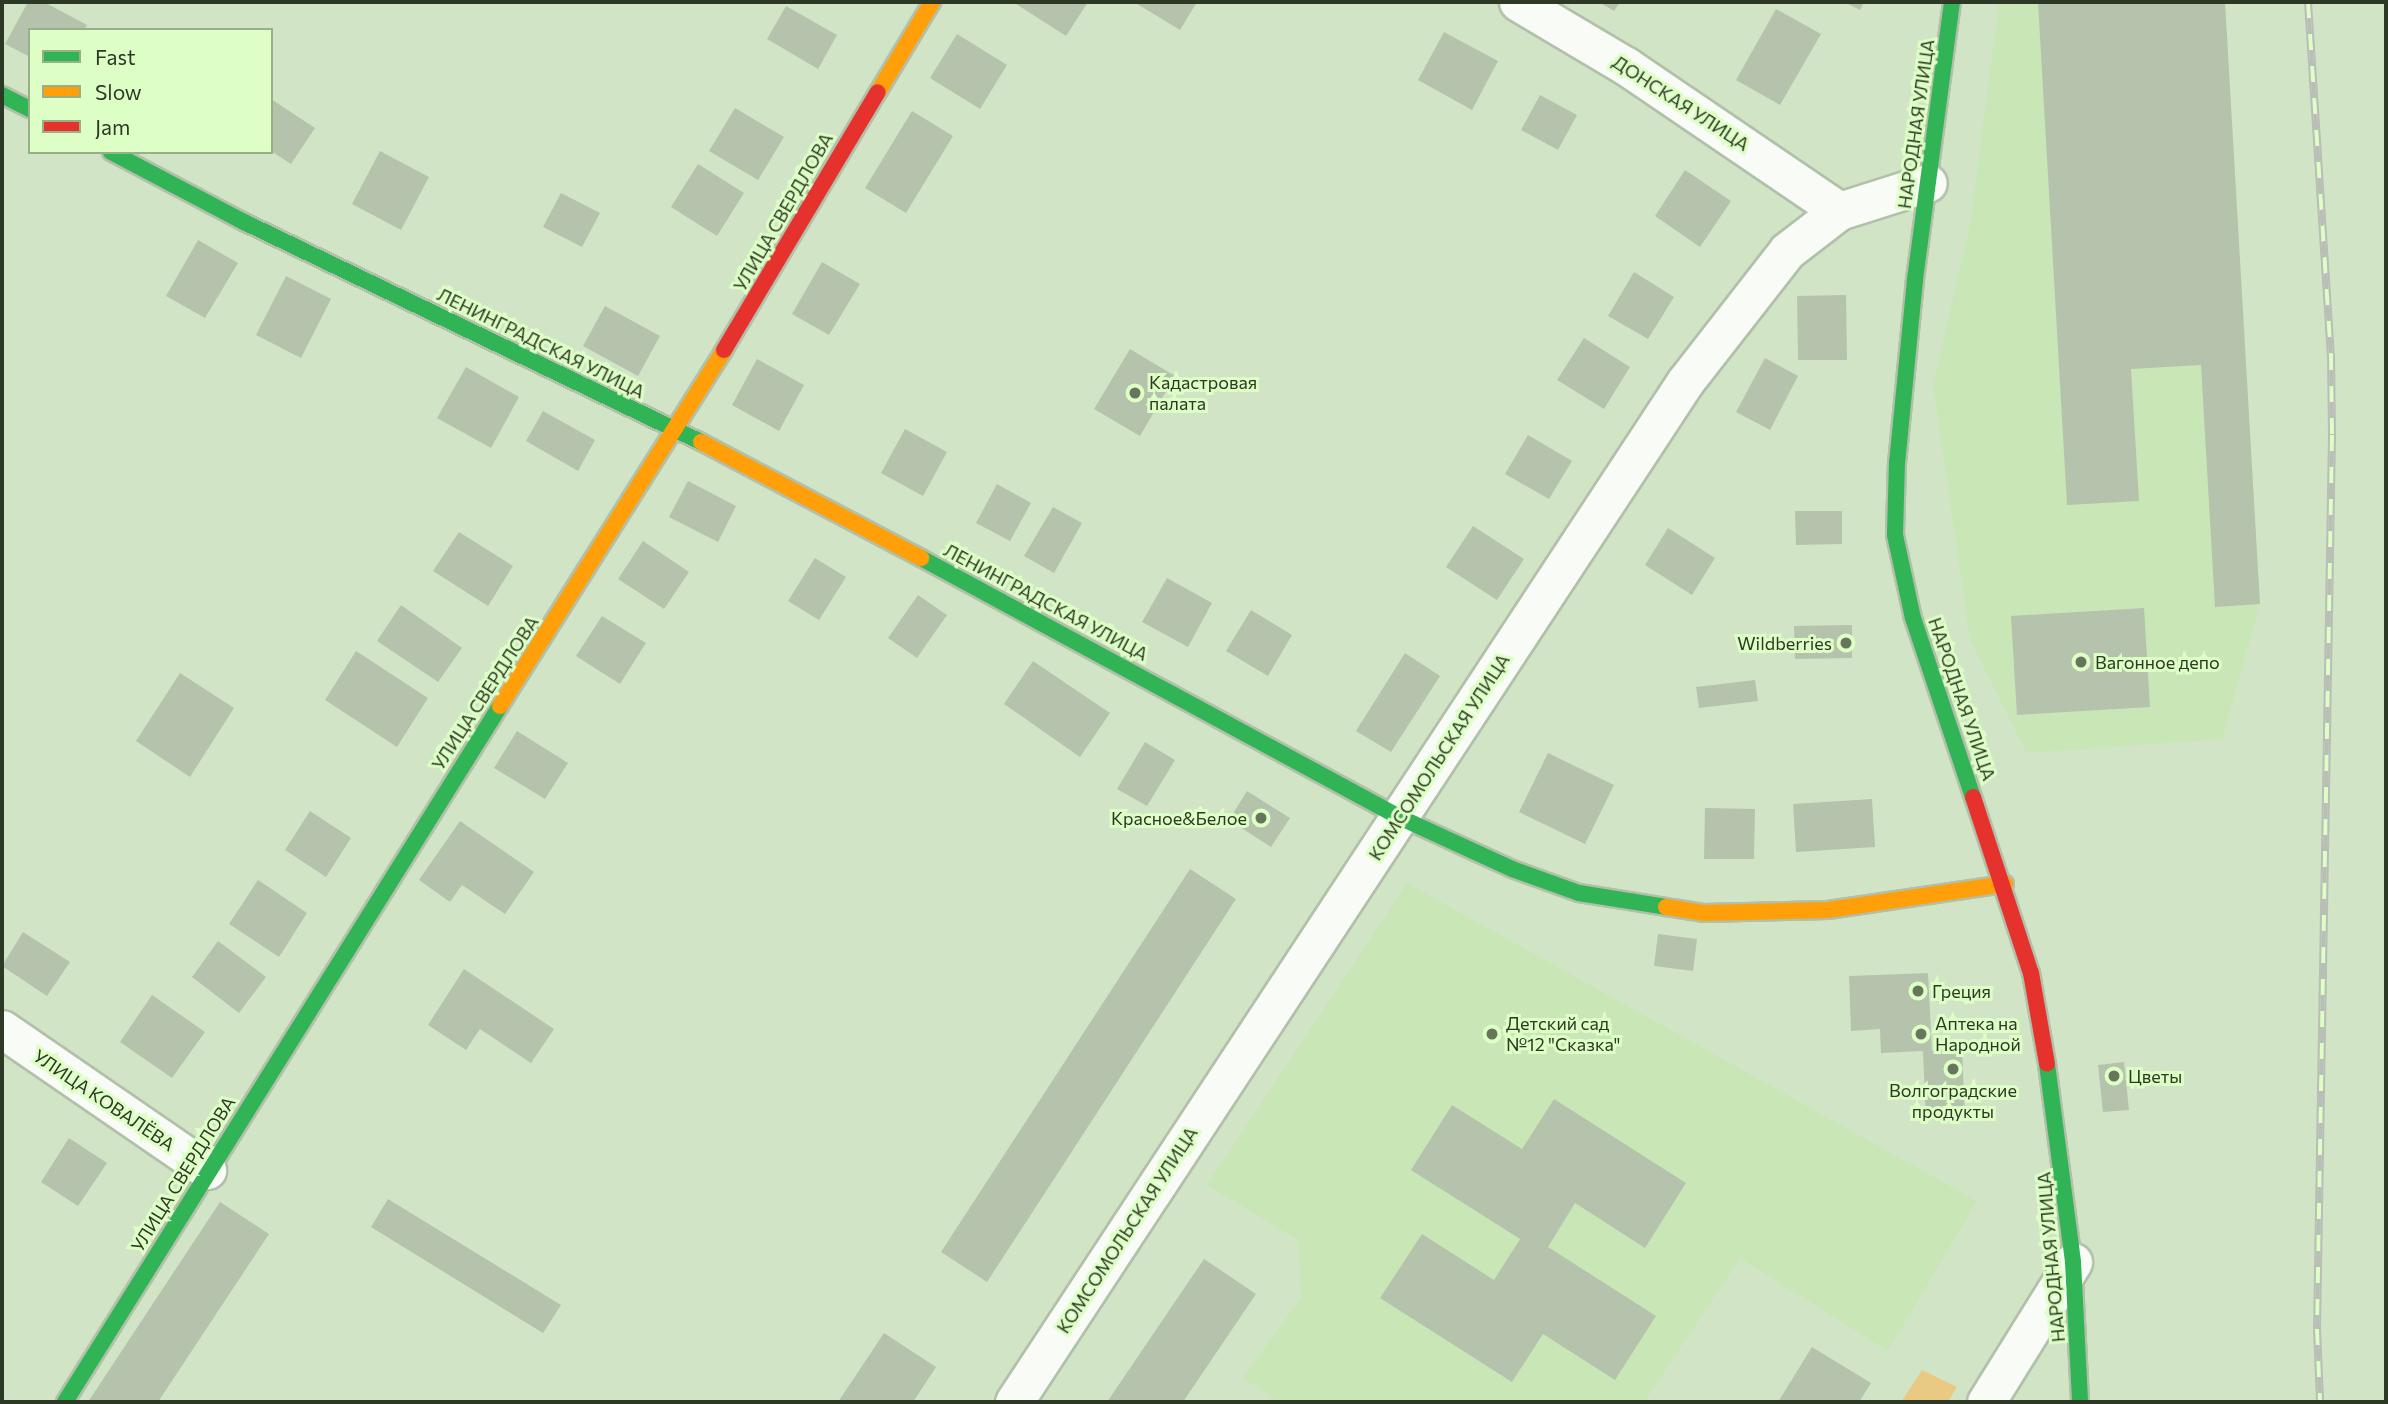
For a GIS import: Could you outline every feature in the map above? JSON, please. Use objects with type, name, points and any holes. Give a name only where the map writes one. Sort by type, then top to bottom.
[{"type":"street","name":"УЛИЦА СВЕРДЛОВА","points":[[65,1402],[207,1170],[677,429],[932,2]]},
{"type":"street","name":"ДОНСКАЯ УЛИЦА","points":[[1518,2],[1626,66],[1839,211]]},
{"type":"street","name":"НАРОДНАЯ УЛИЦА","points":[[1952,2],[1928,183],[1897,462],[1895,535],[1913,618],[2005,884],[2045,1040],[2073,1262],[2080,1402]]},
{"type":"street","points":[[2,94],[28,108]]},
{"type":"street","name":"ЛЕНИНГРАДСКАЯ УЛИЦА","points":[[115,154],[244,222],[677,429],[1206,709],[1399,817],[1512,869],[1579,893],[1705,913],[1828,910],[2005,884]]},
{"type":"street","name":"КОМСОМОЛЬСКАЯ УЛИЦА","points":[[1014,1402],[1685,383],[1787,251],[1839,211],[1928,183]]},
{"type":"street","name":"УЛИЦА КОВАЛЁВА","points":[[2,1030],[207,1170]]},
{"type":"street","points":[[1986,1402],[2073,1262]]},
{"type":"shaded area","points":[[1999,2],[2225,2],[2260,604],[2222,739],[2027,753],[1970,639],[1933,385],[1970,225]]},
{"type":"shaded area","name":"Детский сад №12 \"Сказка\"","points":[[1407,883],[1977,1201],[1888,1351],[1740,1258],[1644,1402],[1279,1402],[1243,1378],[1301,1298],[1298,1240],[1207,1185]]},
{"type":"shaded area","points":[[1922,1370],[1957,1387],[1948,1402],[1901,1402]]},
{"type":"building","points":[[28,2],[44,2],[87,25],[85,28],[28,28],[28,56],[5,44]]},
{"type":"building","points":[[1013,2],[1088,2],[1066,36]]},
{"type":"building","points":[[1134,2],[1197,2],[1180,30]]},
{"type":"building","points":[[1599,2],[1620,2],[1614,11]]},
{"type":"building","points":[[1844,2],[1864,2],[1860,10]]},
{"type":"building","points":[[2038,2],[2225,2],[2260,604],[2215,607],[2201,365],[2131,369],[2139,501],[2067,505]]},
{"type":"building","points":[[786,6],[837,35],[818,69],[767,39]]},
{"type":"building","points":[[1776,9],[1821,34],[1780,105],[1736,80]]},
{"type":"building","points":[[1444,32],[1498,61],[1472,110],[1418,80]]},
{"type":"building","points":[[957,34],[1007,65],[980,109],[930,78]]},
{"type":"building","points":[[1540,95],[1577,115],[1558,150],[1521,130]]},
{"type":"building","points":[[273,100],[315,128],[291,164],[273,152]]},
{"type":"building","points":[[735,108],[784,137],[758,180],[709,151]]},
{"type":"building","points":[[912,111],[953,136],[906,213],[865,188]]},
{"type":"building","points":[[380,151],[429,177],[401,230],[352,204]]},
{"type":"building","points":[[698,164],[744,193],[717,236],[671,207]]},
{"type":"building","points":[[1685,170],[1731,201],[1700,247],[1655,216]]},
{"type":"building","points":[[561,193],[600,213],[582,247],[543,227]]},
{"type":"building","points":[[198,240],[238,263],[205,318],[166,296]]},
{"type":"building","points":[[822,262],[860,284],[829,335],[792,314]]},
{"type":"building","points":[[1634,272],[1674,297],[1648,339],[1608,316]]},
{"type":"building","points":[[286,276],[331,299],[301,358],[256,335]]},
{"type":"building","points":[[1846,295],[1847,360],[1798,360],[1797,296]]},
{"type":"building","points":[[605,306],[660,336],[638,376],[583,346]]},
{"type":"building","points":[[1584,338],[1630,367],[1604,409],[1557,380]]},
{"type":"building","name":"Кадастровая палата","points":[[1130,349],[1175,376],[1140,436],[1094,409]]},
{"type":"building","points":[[1765,358],[1798,376],[1770,430],[1736,412]]},
{"type":"building","points":[[757,359],[804,385],[779,431],[732,405]]},
{"type":"building","points":[[466,367],[519,397],[491,448],[437,418]]},
{"type":"building","points":[[543,411],[595,440],[578,471],[526,441]]},
{"type":"building","points":[[905,429],[947,452],[923,496],[881,473]]},
{"type":"building","points":[[1528,435],[1572,461],[1549,499],[1505,474]]},
{"type":"building","points":[[688,481],[736,506],[718,542],[669,517]]},
{"type":"building","points":[[997,484],[1031,503],[1010,541],[976,523]]},
{"type":"building","points":[[1053,507],[1082,523],[1054,573],[1024,556]]},
{"type":"building","points":[[1795,511],[1842,511],[1842,544],[1796,545]]},
{"type":"building","points":[[1473,526],[1524,559],[1497,600],[1446,567]]},
{"type":"building","points":[[1668,528],[1715,558],[1692,595],[1645,565]]},
{"type":"building","points":[[459,532],[513,566],[488,606],[433,571]]},
{"type":"building","points":[[643,541],[689,572],[664,609],[618,579]]},
{"type":"building","points":[[815,558],[846,577],[819,620],[788,601]]},
{"type":"building","points":[[1167,578],[1212,603],[1188,647],[1142,622]]},
{"type":"building","points":[[918,595],[947,615],[917,658],[888,638]]},
{"type":"building","points":[[401,605],[462,648],[438,682],[377,641]]},
{"type":"building","name":"Вагонное депо","points":[[2144,608],[2150,707],[2017,715],[2011,616]]},
{"type":"building","points":[[1251,610],[1292,635],[1268,676],[1226,651]]},
{"type":"building","points":[[602,616],[646,643],[620,684],[576,656]]},
{"type":"building","points":[[1852,625],[1852,658],[1795,659],[1794,626]]},
{"type":"building","points":[[356,651],[428,698],[397,747],[325,700]]},
{"type":"building","points":[[1405,653],[1440,676],[1391,752],[1356,731]]},
{"type":"building","points":[[1033,661],[1110,713],[1080,757],[1004,704]]},
{"type":"building","points":[[180,673],[234,708],[190,777],[136,741]]},
{"type":"building","points":[[1755,680],[1758,701],[1699,708],[1696,687]]},
{"type":"building","points":[[517,731],[568,763],[545,799],[494,768]]},
{"type":"building","points":[[1145,742],[1175,760],[1147,806],[1117,789]]},
{"type":"building","points":[[1548,753],[1614,785],[1585,844],[1519,812]]},
{"type":"building","points":[[1247,791],[1290,818],[1271,847],[1229,820]]},
{"type":"building","points":[[1872,799],[1875,847],[1796,852],[1793,804]]},
{"type":"building","points":[[1705,808],[1755,809],[1754,859],[1704,859]]},
{"type":"building","points":[[310,811],[351,838],[326,877],[285,850]]},
{"type":"building","points":[[460,821],[534,872],[505,914],[462,885],[450,902],[419,880]]},
{"type":"building","points":[[1190,869],[1236,899],[987,1282],[941,1252]]},
{"type":"building","points":[[258,880],[307,913],[279,957],[229,924]]},
{"type":"building","points":[[23,932],[70,962],[47,996],[2,966]]},
{"type":"building","points":[[1658,934],[1697,939],[1693,971],[1654,966]]},
{"type":"building","points":[[218,941],[266,977],[239,1013],[192,977]]},
{"type":"building","points":[[464,969],[554,1029],[531,1063],[480,1029],[466,1050],[428,1025]]},
{"type":"building","points":[[1928,973],[1932,1051],[1962,1049],[1965,1118],[1926,1120],[1923,1051],[1881,1053],[1880,1029],[1851,1031],[1849,976]]},
{"type":"building","points":[[152,995],[205,1032],[172,1078],[120,1042]]},
{"type":"building","points":[[2124,1062],[2129,1110],[2103,1112],[2098,1065]]},
{"type":"building","name":"Детский сад №12 \"Сказка\"","points":[[1554,1099],[1686,1183],[1645,1248],[1575,1203],[1548,1247],[1656,1316],[1615,1380],[1543,1334],[1512,1382],[1380,1298],[1422,1234],[1494,1280],[1520,1239],[1411,1170],[1452,1105],[1522,1149]]},
{"type":"building","points":[[69,1138],[107,1163],[78,1206],[41,1182]]},
{"type":"building","points":[[388,1199],[561,1305],[543,1333],[371,1227]]},
{"type":"building","points":[[220,1202],[269,1234],[158,1402],[88,1402]]},
{"type":"building","points":[[1204,1259],[1256,1294],[1183,1402],[1107,1402]]},
{"type":"building","points":[[884,1333],[936,1367],[913,1402],[838,1402]]},
{"type":"building","points":[[1812,1347],[1871,1383],[1859,1402],[1778,1402]]},
{"type":"railway","points":[[2308,2],[2331,354],[2332,435],[2317,1329],[2320,1402]]},
{"type":"traffic: fast","points":[[1952,2],[1915,280],[1897,462],[1895,535],[1913,618],[1973,797]]},
{"type":"traffic: fast","points":[[2,95],[28,108]]},
{"type":"traffic: fast","points":[[115,154],[244,222],[701,442]]},
{"type":"traffic: fast","points":[[921,558],[1399,817],[1512,869],[1579,893],[1666,907]]},
{"type":"traffic: fast","points":[[65,1402],[500,706]]},
{"type":"traffic: fast","points":[[2047,1064],[2073,1262],[2080,1402]]},
{"type":"traffic: slow","points":[[878,92],[932,2]]},
{"type":"traffic: slow","points":[[500,706],[724,350]]},
{"type":"traffic: slow","points":[[701,442],[921,558]]},
{"type":"traffic: slow","points":[[1666,907],[1705,913],[1828,910],[2005,884]]},
{"type":"traffic: jam","points":[[724,350],[878,92]]},
{"type":"traffic: jam","points":[[1973,797],[2031,973],[2047,1064]]},
{"type":"place","name":"Кадастровая палата","points":[[1135,393]]},
{"type":"place","name":"Wildberries","points":[[1846,643]]},
{"type":"place","name":"Вагонное депо","points":[[2081,662]]},
{"type":"place","name":"Красное&Белое","points":[[1261,818]]},
{"type":"place","name":"Греция","points":[[1918,991]]},
{"type":"place","name":"Детский сад №12 \"Сказка\"","points":[[1492,1034]]},
{"type":"place","name":"Аптека на Народной","points":[[1921,1034]]},
{"type":"place","name":"Волгоградские продукты","points":[[1953,1069]]},
{"type":"place","name":"Цветы","points":[[2114,1076]]}]
